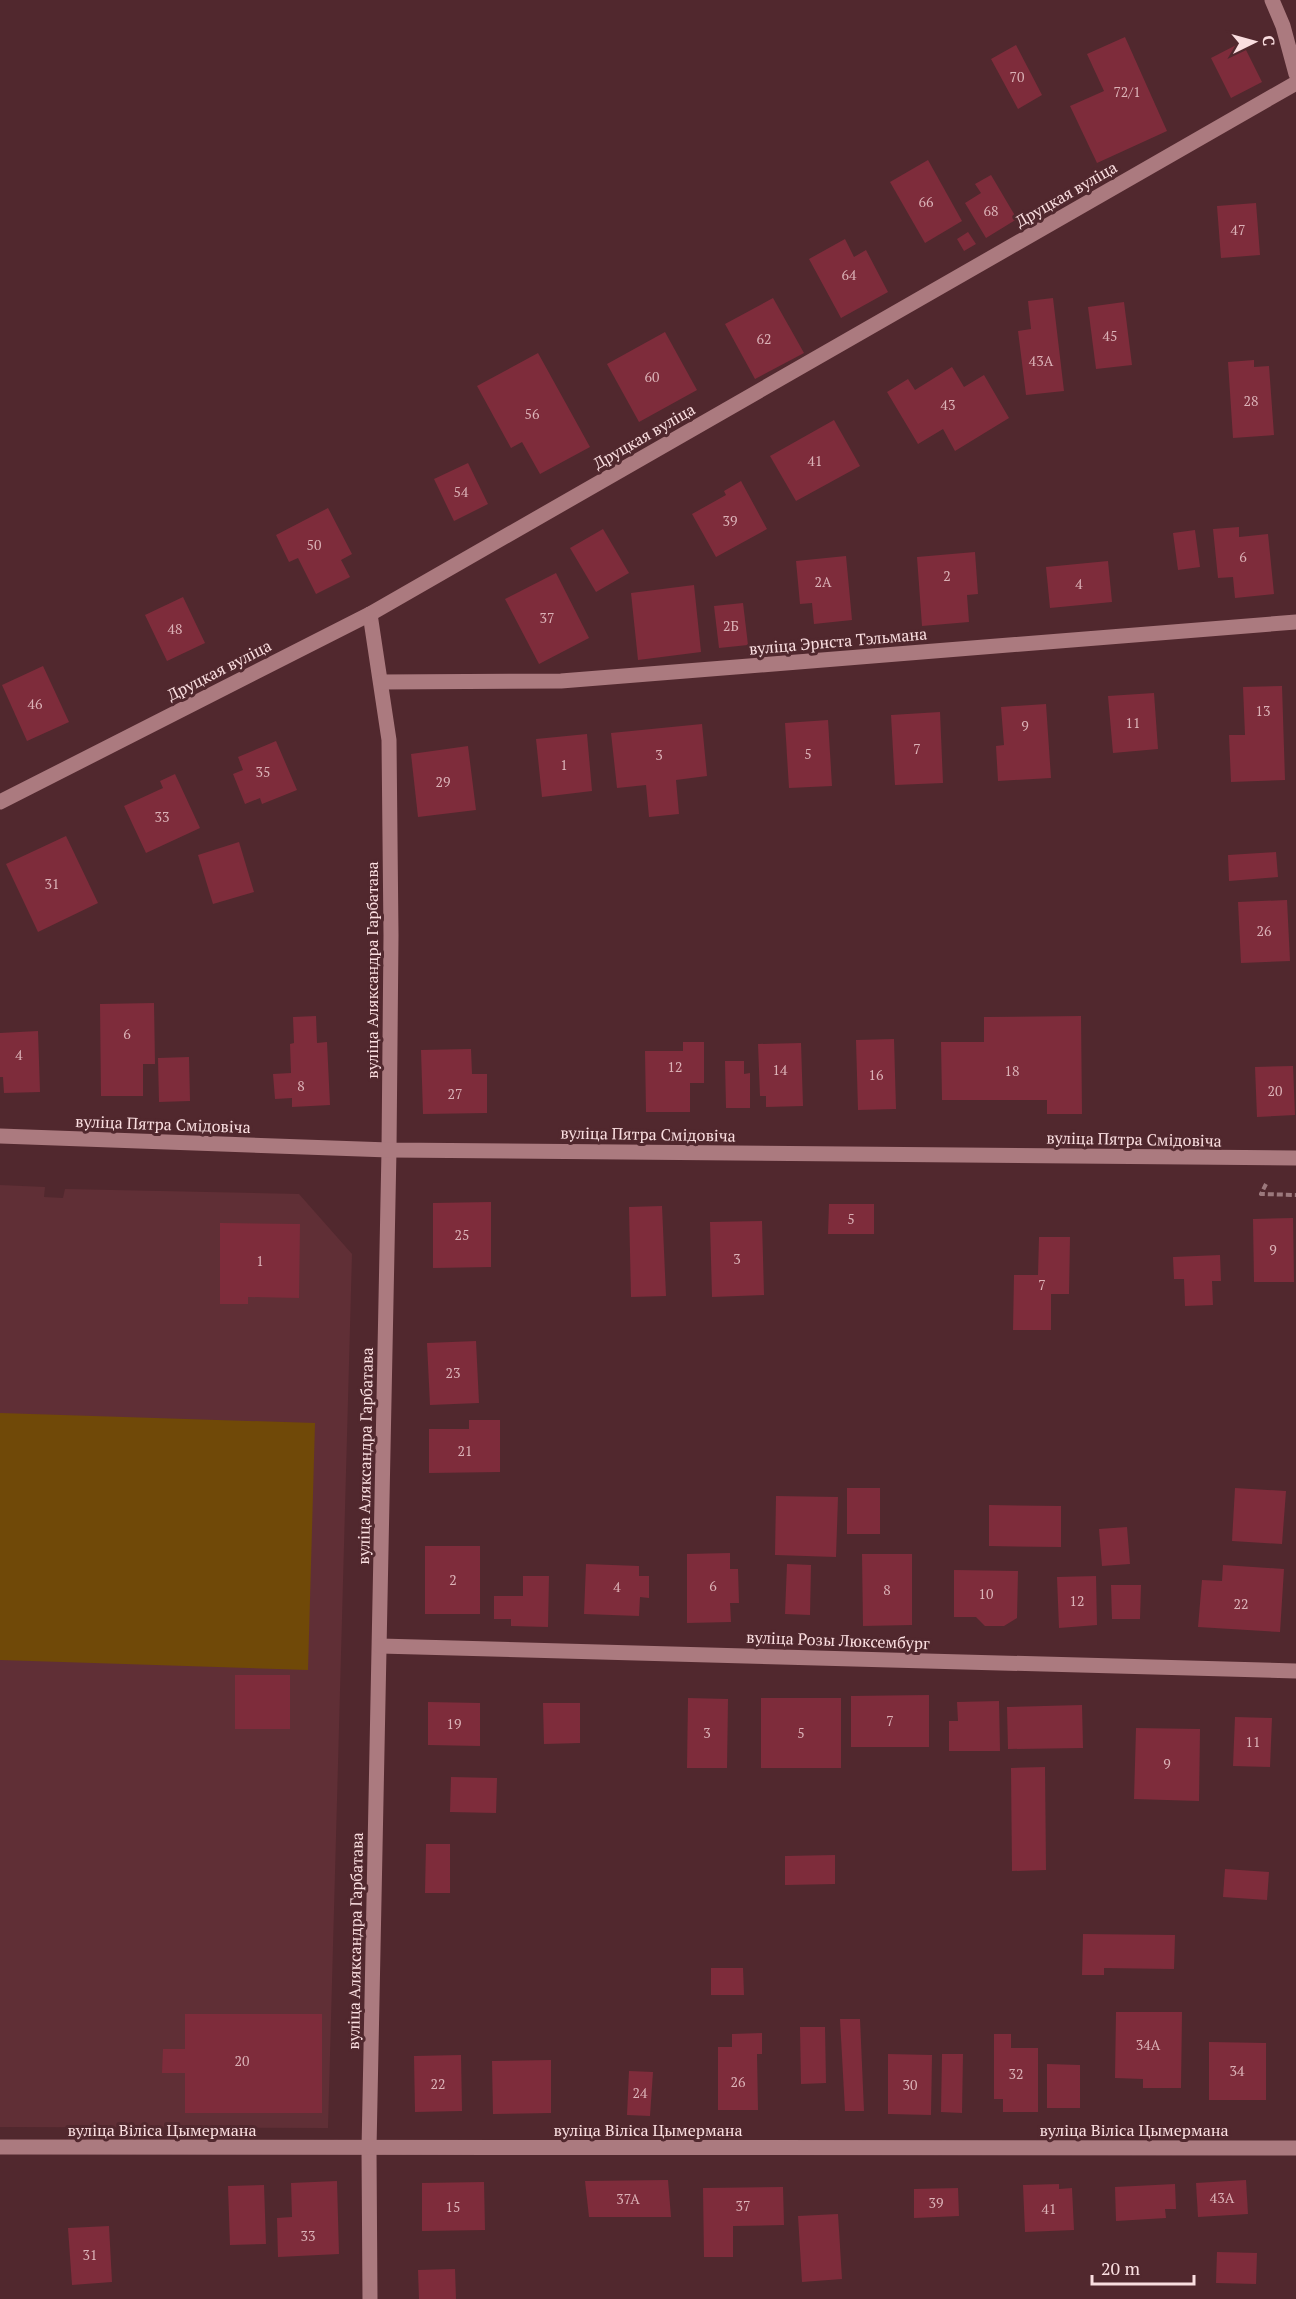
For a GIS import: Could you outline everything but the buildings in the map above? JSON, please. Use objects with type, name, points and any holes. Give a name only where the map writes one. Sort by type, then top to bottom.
[{"type":"street","points":[[1272,0],[1296,74]]},
{"type":"street","name":"Друцкая вуліца","points":[[0,802],[370,614],[1296,83]]},
{"type":"street","name":"вуліца Аляксандра Гарбатава","points":[[370,614],[389,740],[390,799],[389,1150],[369,2149],[370,2299]]},
{"type":"street","name":"вуліца Эрнста Тэльмана","points":[[381,682],[561,681],[1296,622]]},
{"type":"street","name":"вуліца Пятра Смідовіча","points":[[0,1137],[389,1150],[1296,1158]]},
{"type":"street","name":"вуліца Розы Люксембург","points":[[380,1646],[1296,1671]]},
{"type":"street","name":"вуліца Віліса Цымермана","points":[[0,2147],[1296,2148]]},
{"type":"path","points":[[1262,1194],[1296,1195]]},
{"type":"shaded area","points":[[0,1185],[45,1187],[44,1197],[63,1198],[65,1189],[299,1194],[352,1254],[328,2128],[0,2127]]},
{"type":"shaded area","points":[[0,1413],[315,1423],[308,1670],[0,1660]]}]
